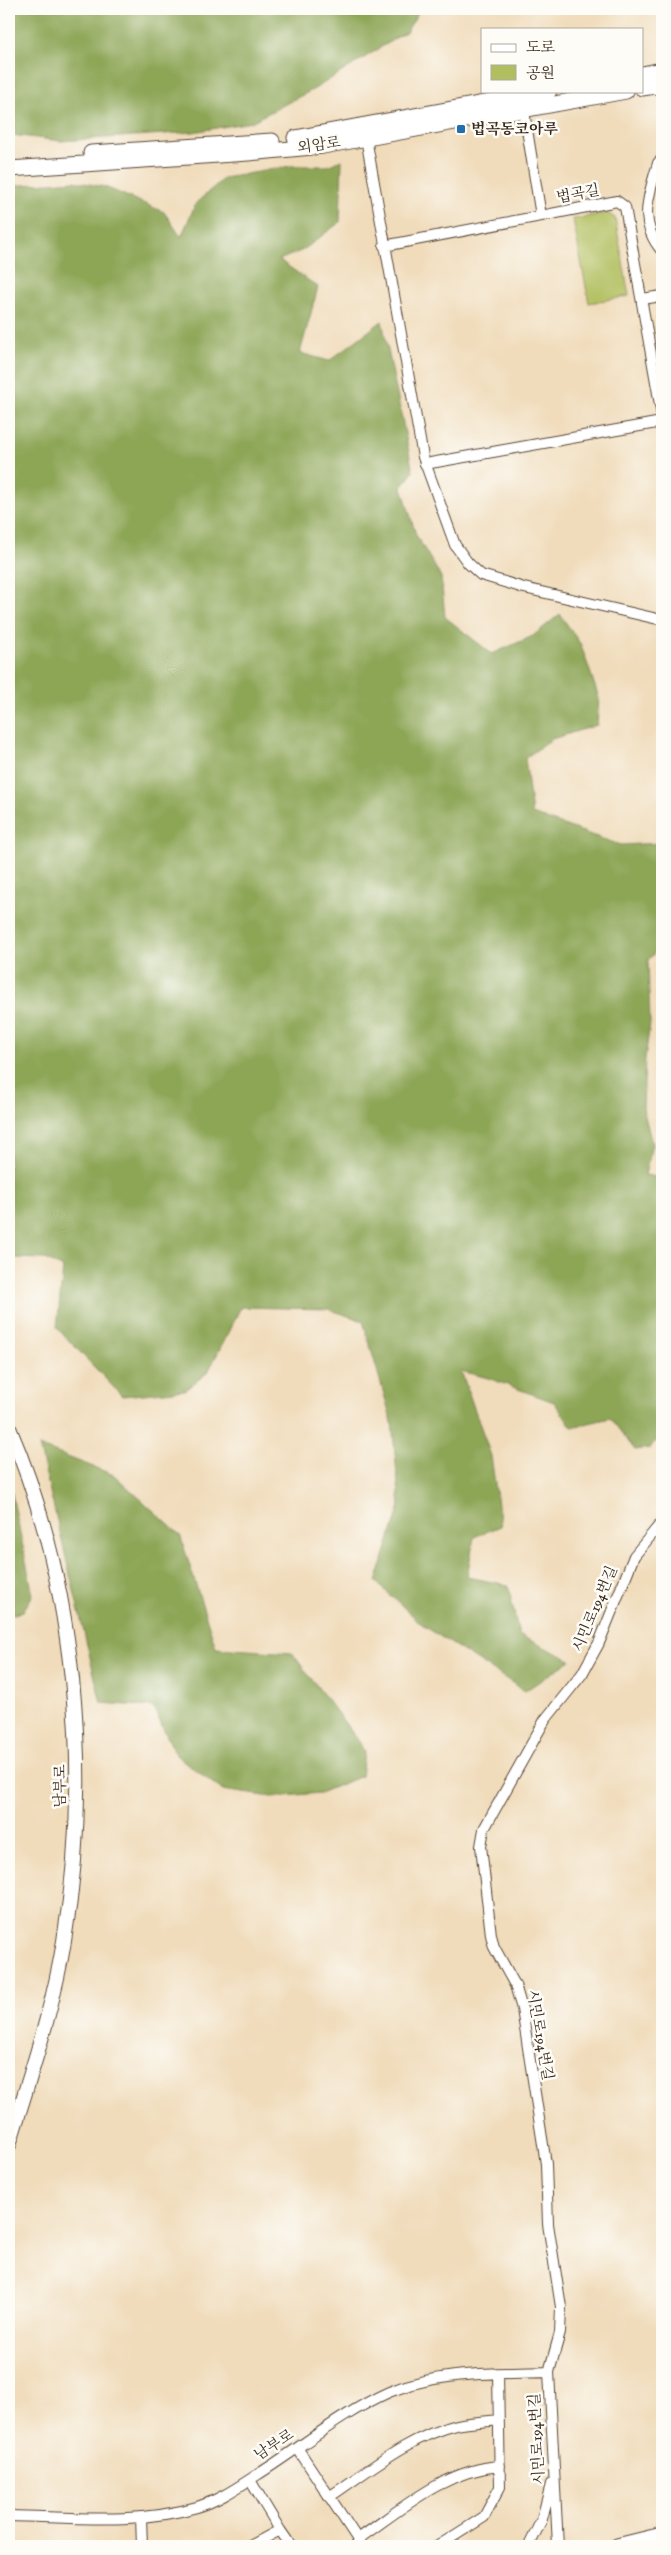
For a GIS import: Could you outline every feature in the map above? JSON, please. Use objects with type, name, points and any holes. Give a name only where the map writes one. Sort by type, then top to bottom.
[{"type":"main road","points":[[644,74],[662,70]]},
{"type":"main road","points":[[644,88],[662,85]]},
{"type":"main road","name":"외암로","points":[[9,169],[248,153],[323,146],[522,103],[547,92]]},
{"type":"main road","name":"외암로","points":[[9,159],[314,136],[522,103],[617,92]]},
{"type":"main road","points":[[617,2546],[662,2535]]},
{"type":"street","name":"법곡길","points":[[522,103],[541,216],[618,202],[625,207],[662,416]]},
{"type":"street","points":[[366,138],[384,246],[425,464],[455,545],[468,563],[481,574],[524,588],[662,620]]},
{"type":"street","points":[[662,160],[658,163],[645,210],[655,242],[662,251]]},
{"type":"street","points":[[384,246],[541,216]]},
{"type":"street","points":[[642,299],[662,296]]},
{"type":"street","points":[[425,464],[662,422]]},
{"type":"street","name":"남부로","points":[[9,1428],[35,1500],[64,1619],[72,1681],[76,1751],[73,1868],[64,1942],[50,2003],[9,2145]]},
{"type":"street","name":"시민로194번길","points":[[558,2546],[549,2372],[560,2333],[561,2307],[548,2224],[546,2164],[522,2009],[515,1985],[494,1947],[491,1935],[481,1846],[484,1829],[545,1720],[582,1674],[599,1643],[634,1556],[662,1522]]},
{"type":"street","name":"남부로","points":[[9,2516],[141,2517],[198,2506],[231,2493],[358,2408],[396,2390],[420,2381],[464,2375],[549,2372]]},
{"type":"street","points":[[438,2546],[484,2517],[500,2487],[498,2374]]},
{"type":"street","points":[[329,2497],[406,2447],[431,2434],[456,2425],[499,2420]]},
{"type":"street","points":[[298,2449],[360,2543],[442,2482],[478,2468],[500,2466]]},
{"type":"street","points":[[529,2546],[542,2518],[554,2468]]},
{"type":"street","points":[[250,2480],[291,2546]]},
{"type":"street","points":[[141,2517],[142,2546]]},
{"type":"street","points":[[250,2546],[280,2530]]},
{"type":"green space","points":[[9,9],[420,9],[407,31],[316,88],[251,122],[193,132],[61,141],[12,135],[9,131]]},
{"type":"green space","points":[[342,160],[340,222],[303,250],[279,260],[318,287],[300,353],[329,361],[382,321],[413,472],[402,487],[416,535],[441,577],[445,617],[492,654],[533,636],[560,614],[581,645],[599,698],[597,725],[552,739],[525,758],[532,814],[620,845],[662,843],[662,945],[648,960],[650,1023],[645,1059],[643,1108],[652,1144],[645,1175],[662,1178],[662,1434],[650,1448],[635,1450],[610,1418],[572,1427],[554,1402],[488,1378],[461,1371],[491,1456],[501,1526],[474,1537],[467,1577],[508,1585],[519,1635],[571,1660],[525,1691],[424,1626],[376,1582],[400,1506],[392,1422],[363,1321],[328,1309],[241,1307],[208,1372],[185,1390],[122,1396],[57,1328],[63,1268],[45,1259],[9,1258],[9,186],[74,181],[105,187],[164,212],[181,237],[196,203],[224,178],[291,166],[327,166]]},
{"type":"green space","points":[[607,213],[615,218],[629,296],[589,303],[573,219]]},
{"type":"green space","points":[[39,1446],[114,1475],[180,1535],[216,1648],[292,1653],[360,1743],[364,1753],[361,1776],[320,1793],[272,1797],[222,1790],[176,1755],[153,1707],[101,1703]]},
{"type":"green space","points":[[9,1480],[33,1595],[23,1611],[9,1616]]},
{"type":"place","name":"법곡동코아루","points":[[461,129]]}]
